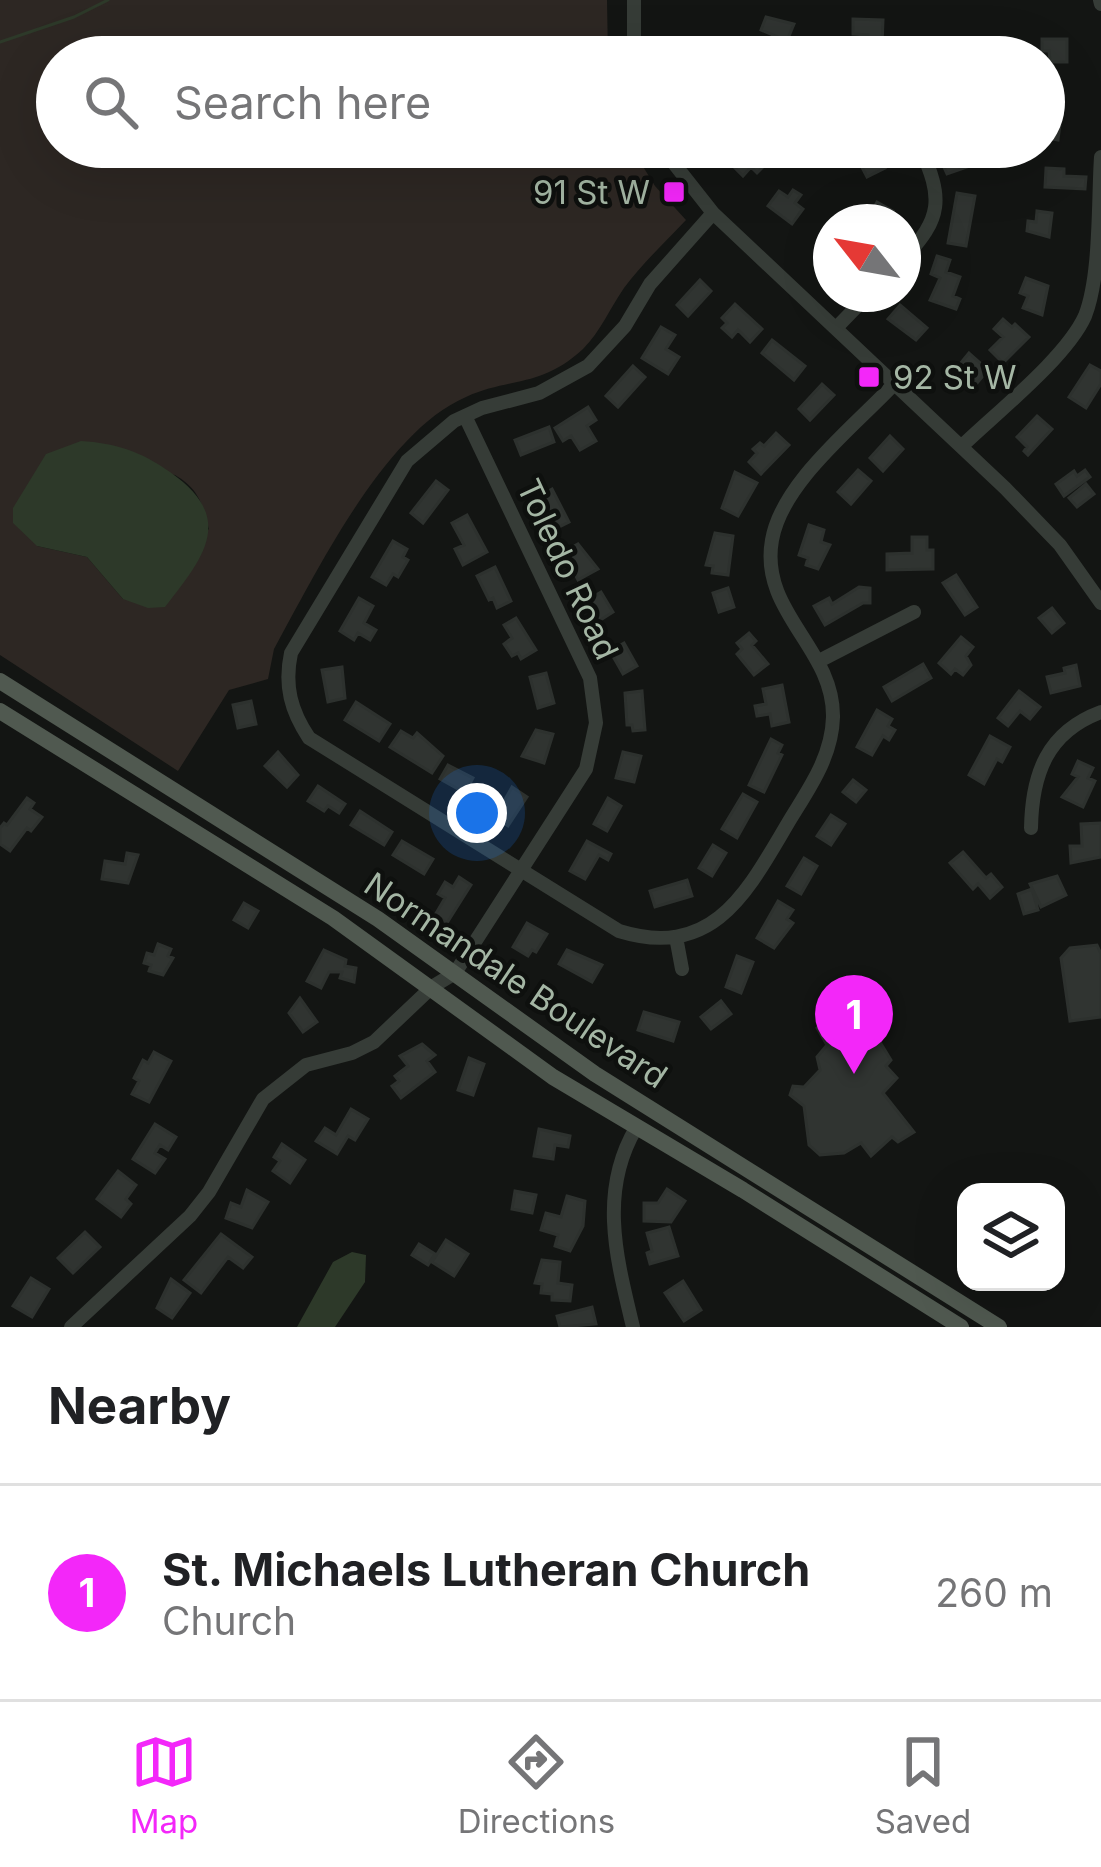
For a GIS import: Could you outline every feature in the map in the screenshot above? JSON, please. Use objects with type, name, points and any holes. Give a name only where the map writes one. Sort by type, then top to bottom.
[{"type":"main road","name":"Normandale Boulevard","points":[[6,685],[378,919],[595,1074],[999,1327]]},
{"type":"main road","name":"Normandale Boulevard","points":[[0,712],[333,918],[553,1077],[961,1327]]},
{"type":"street","points":[[634,0],[634,36]]},
{"type":"street","points":[[962,446],[1065,345],[1086,314],[1101,157]]},
{"type":"street","points":[[677,168],[712,214],[837,327],[1060,545],[1101,603]]},
{"type":"street","points":[[921,238],[935,215],[935,185],[928,168]]},
{"type":"street","points":[[712,214],[663,268],[625,326],[588,366],[539,393],[465,416],[406,461],[298,638],[287,686],[298,721],[310,738],[619,932],[640,938],[676,937],[703,928],[738,903],[815,779],[831,736],[833,714],[819,661],[784,614],[775,592],[770,569],[776,523],[799,483],[895,383]]},
{"type":"street","points":[[837,327],[852,312]]},
{"type":"street","name":"Toledo Road","points":[[71,1327],[190,1216],[263,1099],[306,1065],[374,1042],[432,987],[455,974],[586,769],[596,701],[583,656],[465,416]]},
{"type":"street","points":[[819,661],[914,612]]},
{"type":"street","points":[[0,712],[6,685]]},
{"type":"street","points":[[1031,828],[1035,780],[1042,761],[1067,730],[1101,712]]},
{"type":"street","points":[[676,937],[682,969]]},
{"type":"street","points":[[633,1327],[612,1216],[621,1159],[636,1129]]},
{"type":"shaded area","points":[[0,0],[607,0],[608,36],[36,36],[36,168],[644,168],[686,220],[631,279],[595,335],[568,361],[539,376],[466,397],[407,440],[332,545],[274,649],[268,679],[229,690],[178,771],[0,655]],"holes":[[[54,454],[175,475],[189,486],[209,529],[123,599],[87,557],[37,546]]]},
{"type":"shaded area","points":[[81,441],[117,446],[149,459],[190,489],[203,505],[208,521],[202,554],[165,607],[148,608],[123,599],[87,557],[37,546],[13,523],[13,508],[46,454]]},
{"type":"shaded area","points":[[352,1252],[366,1255],[365,1282],[335,1327],[297,1327],[333,1262]]},
{"type":"building","points":[[766,17],[794,24],[789,36],[761,30]]},
{"type":"building","points":[[853,19],[883,20],[882,36],[853,34]]},
{"type":"building","points":[[862,168],[885,168],[867,177]]},
{"type":"building","points":[[1046,168],[1064,169],[1064,176],[1086,177],[1085,189],[1045,187]]},
{"type":"building","points":[[793,190],[801,195],[795,203],[803,209],[792,224],[768,206],[779,191],[788,197]]},
{"type":"building","points":[[957,193],[975,196],[966,246],[948,243]]},
{"type":"building","points":[[1037,211],[1052,213],[1049,237],[1027,231],[1028,221],[1036,222]]},
{"type":"building","points":[[937,256],[950,260],[946,272],[960,277],[953,296],[960,299],[956,309],[930,300],[940,278],[931,274]]},
{"type":"building","points":[[1026,278],[1048,286],[1042,315],[1023,308],[1028,296],[1020,293]]},
{"type":"building","points":[[700,280],[711,291],[688,316],[677,305]]},
{"type":"building","points":[[735,304],[762,329],[750,342],[738,330],[732,337],[722,328],[727,323],[722,318]]},
{"type":"building","points":[[894,312],[908,312],[927,328],[916,340],[888,319]]},
{"type":"building","points":[[1003,319],[1029,337],[1003,363],[990,350],[1003,337],[994,329]]},
{"type":"building","points":[[661,327],[675,335],[666,349],[679,357],[668,374],[642,358]]},
{"type":"building","points":[[772,340],[805,366],[794,380],[762,353]]},
{"type":"building","points":[[969,353],[988,370],[977,383],[968,375],[960,385],[950,376]]},
{"type":"building","points":[[1090,365],[1101,371],[1101,384],[1086,408],[1069,397]]},
{"type":"building","points":[[633,366],[645,377],[618,407],[606,396]]},
{"type":"building","points":[[822,384],[834,395],[810,420],[799,409]]},
{"type":"building","points":[[588,407],[596,420],[587,426],[596,441],[580,450],[571,436],[563,441],[555,428]]},
{"type":"building","points":[[1037,416],[1052,429],[1028,455],[1017,437]]},
{"type":"building","points":[[549,427],[554,442],[521,455],[515,440]]},
{"type":"building","points":[[776,433],[789,445],[761,474],[749,462],[757,453],[753,449],[760,443],[764,446]]},
{"type":"building","points":[[890,436],[903,449],[883,471],[870,458]]},
{"type":"building","points":[[858,470],[871,481],[851,504],[838,492]]},
{"type":"building","points":[[1085,470],[1090,477],[1064,496],[1056,484],[1074,471],[1077,476]]},
{"type":"building","points":[[735,472],[757,483],[738,516],[722,508]]},
{"type":"building","points":[[436,481],[448,490],[423,523],[411,513]]},
{"type":"building","points":[[1086,484],[1094,494],[1077,507],[1069,498]]},
{"type":"building","points":[[552,489],[569,522],[555,529],[538,497]]},
{"type":"building","points":[[467,515],[487,552],[463,565],[455,549],[464,545],[452,523]]},
{"type":"building","points":[[809,525],[824,530],[821,542],[830,545],[818,569],[806,565],[808,558],[799,555]]},
{"type":"building","points":[[715,533],[733,536],[728,575],[712,573],[713,566],[706,565]]},
{"type":"building","points":[[912,537],[927,537],[933,569],[887,570],[887,554],[912,553]]},
{"type":"building","points":[[393,541],[407,549],[403,557],[408,560],[398,577],[393,574],[386,585],[372,577]]},
{"type":"building","points":[[578,544],[598,569],[578,580],[563,552]]},
{"type":"building","points":[[495,567],[511,601],[497,608],[477,576]]},
{"type":"building","points":[[956,575],[977,607],[965,615],[943,583]]},
{"type":"building","points":[[859,587],[870,588],[870,603],[825,625],[814,606],[829,598],[832,604]]},
{"type":"building","points":[[728,588],[734,607],[719,612],[713,593]]},
{"type":"building","points":[[601,592],[613,612],[599,621],[586,601]]},
{"type":"building","points":[[359,598],[373,606],[364,623],[376,630],[370,640],[358,633],[354,640],[340,631]]},
{"type":"building","points":[[1052,608],[1064,623],[1052,633],[1039,618]]},
{"type":"building","points":[[516,618],[536,650],[521,659],[518,653],[512,656],[504,644],[512,638],[504,625]]},
{"type":"building","points":[[749,633],[756,641],[752,645],[768,664],[754,675],[737,654],[742,649],[737,643]]},
{"type":"building","points":[[961,637],[973,647],[966,656],[971,665],[963,675],[955,669],[951,674],[939,663]]},
{"type":"building","points":[[624,643],[637,666],[623,674],[610,651]]},
{"type":"building","points":[[923,664],[931,678],[892,701],[884,687]]},
{"type":"building","points":[[1076,665],[1080,686],[1051,693],[1047,677]]},
{"type":"building","points":[[342,667],[345,698],[328,702],[322,670]]},
{"type":"building","points":[[546,673],[554,703],[538,708],[530,677]]},
{"type":"building","points":[[782,685],[789,722],[772,726],[770,714],[757,716],[755,706],[766,704],[763,689]]},
{"type":"building","points":[[642,691],[645,730],[633,731],[627,725],[625,693]]},
{"type":"building","points":[[1019,691],[1040,707],[1030,719],[1020,711],[1008,726],[998,718]]},
{"type":"building","points":[[251,701],[256,724],[238,728],[233,705]]},
{"type":"building","points":[[356,702],[390,724],[379,741],[345,720]]},
{"type":"building","points":[[877,710],[892,719],[888,726],[895,730],[889,740],[883,736],[872,755],[857,747]]},
{"type":"building","points":[[536,730],[553,734],[544,763],[522,756]]},
{"type":"building","points":[[401,731],[413,738],[417,733],[443,756],[432,773],[390,747]]},
{"type":"building","points":[[990,736],[1010,747],[1002,762],[997,759],[984,784],[969,775]]},
{"type":"building","points":[[771,739],[782,745],[778,753],[782,755],[764,792],[749,785]]},
{"type":"building","points":[[278,752],[298,775],[287,787],[265,766]]},
{"type":"building","points":[[623,752],[641,756],[634,782],[616,778]]},
{"type":"building","points":[[1078,761],[1093,768],[1088,778],[1095,781],[1083,807],[1062,797],[1078,777],[1072,774]]},
{"type":"building","points":[[448,765],[473,778],[465,793],[440,779]]},
{"type":"building","points":[[853,780],[866,790],[856,802],[843,792]]},
{"type":"building","points":[[318,786],[345,804],[339,813],[308,801]]},
{"type":"building","points":[[512,787],[527,797],[508,826],[495,817]]},
{"type":"building","points":[[743,794],[757,802],[737,838],[722,829]]},
{"type":"building","points":[[27,798],[34,803],[30,809],[42,817],[10,851],[0,844],[0,828]]},
{"type":"building","points":[[608,798],[621,806],[607,831],[594,824]]},
{"type":"building","points":[[360,811],[392,832],[384,845],[351,825]]},
{"type":"building","points":[[831,815],[845,824],[831,845],[817,836]]},
{"type":"building","points":[[1101,823],[1101,857],[1071,863],[1070,846],[1082,846],[1081,824]]},
{"type":"building","points":[[402,841],[433,859],[424,874],[393,855]]},
{"type":"building","points":[[587,841],[611,854],[608,860],[599,855],[585,879],[570,871]]},
{"type":"building","points":[[713,845],[726,853],[712,876],[699,868]]},
{"type":"building","points":[[963,852],[986,878],[991,874],[1002,887],[990,898],[978,884],[973,889],[950,863]]},
{"type":"building","points":[[127,853],[138,855],[128,883],[102,879],[105,861],[125,864]]},
{"type":"building","points":[[804,858],[817,866],[801,894],[787,886]]},
{"type":"building","points":[[1057,876],[1066,895],[1041,907],[1030,884]]},
{"type":"building","points":[[459,877],[471,885],[447,923],[435,915],[445,898],[438,894],[445,882],[453,887]]},
{"type":"building","points":[[687,880],[692,896],[655,907],[650,891]]},
{"type":"building","points":[[1032,889],[1038,910],[1024,914],[1018,894]]},
{"type":"building","points":[[778,901],[793,910],[787,919],[793,923],[774,948],[757,938]]},
{"type":"building","points":[[244,903],[258,911],[248,928],[234,920]]},
{"type":"building","points":[[527,923],[547,934],[528,956],[513,947]]},
{"type":"building","points":[[158,944],[171,949],[168,956],[173,958],[163,975],[149,971],[151,965],[144,963]]},
{"type":"building","points":[[1097,945],[1101,1017],[1070,1021],[1061,958],[1070,948]]},
{"type":"building","points":[[324,950],[346,960],[345,966],[356,968],[354,982],[340,978],[342,972],[329,972],[321,988],[307,981]]},
{"type":"building","points":[[567,950],[602,965],[592,982],[559,964]]},
{"type":"building","points":[[737,956],[753,962],[741,993],[726,987]]},
{"type":"building","points":[[300,998],[317,1022],[303,1032],[289,1013]]},
{"type":"building","points":[[855,999],[880,1023],[880,1042],[891,1060],[886,1066],[897,1078],[883,1093],[914,1132],[898,1142],[892,1137],[871,1156],[861,1143],[844,1153],[820,1155],[809,1145],[804,1106],[790,1095],[793,1086],[804,1087],[820,1070],[817,1057],[827,1045],[817,1028],[839,1003]]},
{"type":"building","points":[[721,1001],[731,1014],[711,1029],[701,1017]]},
{"type":"building","points":[[644,1012],[679,1022],[673,1041],[638,1030]]},
{"type":"building","points":[[422,1044],[435,1055],[427,1061],[435,1072],[401,1098],[392,1086],[399,1081],[395,1076],[408,1066],[400,1056]]},
{"type":"building","points":[[154,1052],[171,1061],[149,1102],[132,1094],[143,1060],[148,1063]]},
{"type":"building","points":[[469,1058],[484,1064],[473,1095],[458,1090]]},
{"type":"building","points":[[351,1109],[368,1119],[355,1140],[348,1136],[337,1154],[316,1141],[325,1128],[336,1135]]},
{"type":"building","points":[[155,1124],[176,1137],[168,1150],[160,1145],[155,1153],[165,1159],[155,1173],[133,1159]]},
{"type":"building","points":[[539,1129],[570,1136],[568,1147],[555,1145],[553,1159],[534,1156]]},
{"type":"building","points":[[282,1144],[305,1160],[290,1183],[273,1171]]},
{"type":"building","points":[[118,1171],[136,1185],[121,1217],[97,1199]]},
{"type":"building","points":[[667,1189],[685,1201],[671,1222],[644,1221],[644,1203],[658,1203]]},
{"type":"building","points":[[247,1190],[268,1202],[252,1228],[226,1218],[231,1203],[241,1207]]},
{"type":"building","points":[[515,1191],[536,1195],[532,1213],[512,1209]]},
{"type":"building","points":[[567,1196],[585,1201],[583,1226],[570,1251],[555,1246],[558,1235],[541,1230],[546,1213],[561,1217]]},
{"type":"building","points":[[669,1227],[678,1256],[650,1264],[647,1233]]},
{"type":"building","points":[[85,1232],[100,1247],[73,1273],[58,1258]]},
{"type":"building","points":[[221,1234],[252,1257],[243,1268],[228,1257],[201,1293],[184,1280]]},
{"type":"building","points":[[446,1240],[468,1254],[454,1276],[432,1262]]},
{"type":"building","points":[[419,1244],[435,1254],[428,1265],[412,1255]]},
{"type":"building","points":[[542,1260],[560,1262],[558,1283],[572,1285],[570,1301],[552,1300],[552,1294],[541,1293],[542,1284],[535,1283]]},
{"type":"building","points":[[31,1278],[49,1289],[32,1317],[13,1306]]},
{"type":"building","points":[[171,1279],[190,1293],[172,1318],[157,1308]]},
{"type":"building","points":[[683,1281],[701,1310],[684,1321],[665,1293]]},
{"type":"building","points":[[592,1307],[596,1324],[560,1327],[557,1316]]},
{"type":"waterway","points":[[0,42],[108,0]]},
{"type":"place","name":"91 St W","points":[[674,192]]},
{"type":"place","name":"92 St W","points":[[869,377]]},
{"type":"place","name":"St. Michaels Lutheran Church","points":[[854,1074]]}]
